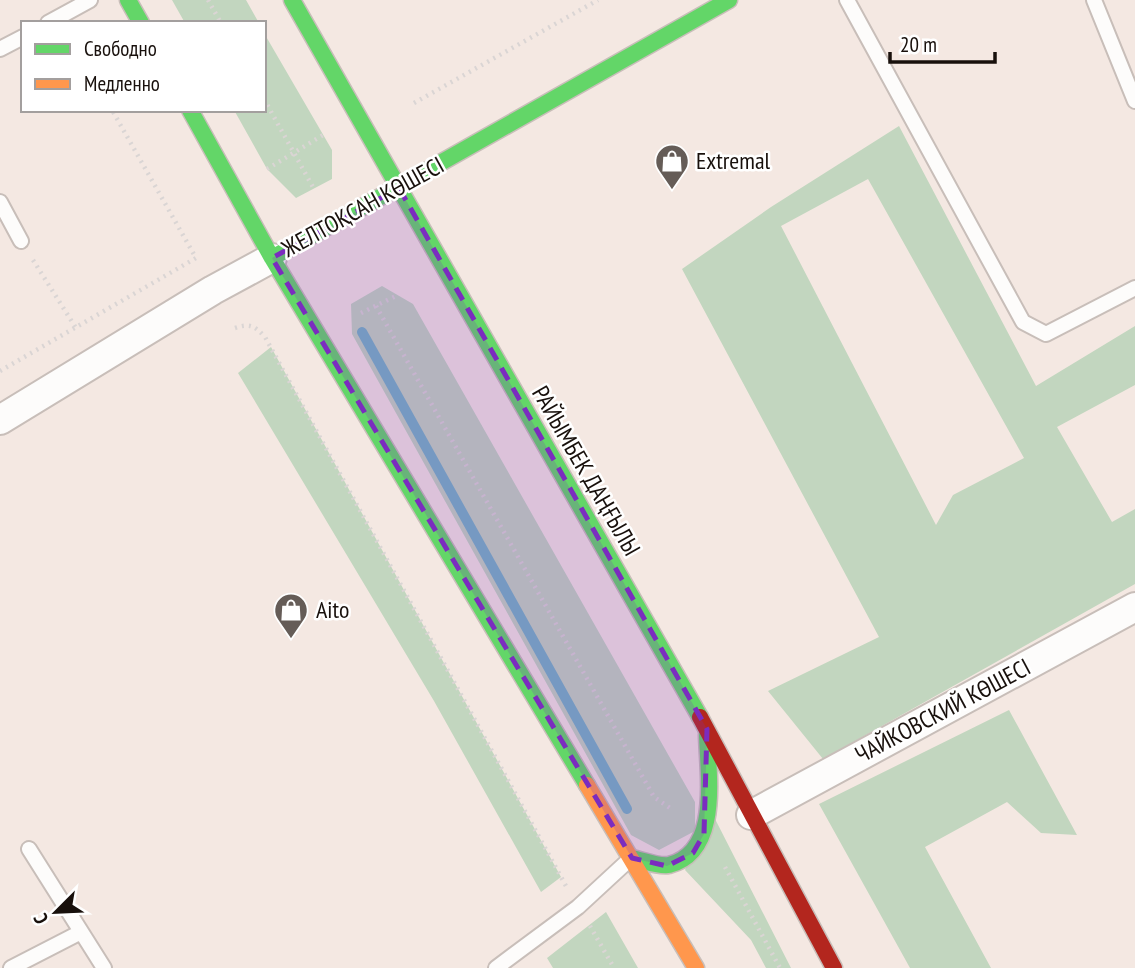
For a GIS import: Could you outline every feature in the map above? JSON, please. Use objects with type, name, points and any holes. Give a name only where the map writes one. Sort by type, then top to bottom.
[{"type":"main road","points":[[128,0],[140,21]]},
{"type":"main road","name":"РАЙЫМБЕК ДАҢҒЫЛЫ","points":[[292,0],[707,729],[834,968]]},
{"type":"main road","name":"ЖЕЛТОҚСАН КӨШЕСІ","points":[[272,258],[729,0]]},
{"type":"main road","points":[[191,112],[272,258],[696,968]]},
{"type":"main road","points":[[632,858],[667,866],[693,853],[704,834],[707,805],[707,729]]},
{"type":"street","name":"ЖЕЛТОҚСАН КӨШЕСІ","points":[[0,420],[213,290],[272,258]]},
{"type":"street","name":"ЧАЙКОВСКИЙ КӨШЕСІ","points":[[751,815],[1135,607]]},
{"type":"lane","points":[[52,21],[90,0]]},
{"type":"lane","points":[[847,0],[1023,322],[1046,334],[1135,288]]},
{"type":"lane","points":[[1094,0],[1135,101]]},
{"type":"lane","points":[[0,49],[21,38]]},
{"type":"lane","points":[[0,202],[21,241]]},
{"type":"lane","points":[[29,849],[104,968]]},
{"type":"lane","points":[[496,968],[578,907],[632,858]]},
{"type":"lane","points":[[11,968],[81,932]]},
{"type":"path","points":[[208,0],[220,21]]},
{"type":"path","points":[[414,103],[598,0]]},
{"type":"path","points":[[266,102],[314,189]]},
{"type":"path","points":[[0,372],[196,258],[113,112]]},
{"type":"path","points":[[267,169],[323,135]]},
{"type":"path","points":[[21,241],[76,328]]},
{"type":"path","points":[[361,313],[398,295]]},
{"type":"path","points":[[376,306],[654,797],[674,810]]},
{"type":"path","points":[[235,328],[247,324],[256,327],[265,337],[614,968]]},
{"type":"path","points":[[721,859],[780,968]]},
{"type":"highlighted area","points":[[399,188],[707,729],[704,834],[693,853],[667,866],[632,858],[272,258]]},
{"type":"green space","points":[[172,0],[246,0],[258,21],[184,21]]},
{"type":"green space","points":[[266,36],[332,150],[332,179],[296,198],[267,169],[235,112],[266,112]]},
{"type":"green space","points":[[899,126],[1036,386],[1135,326],[1135,385],[1057,427],[1112,522],[1135,509],[1135,584],[823,759],[768,691],[879,637],[682,269],[771,207]],"holes":[[[868,179],[1024,458],[953,495],[936,525],[781,226]]]},
{"type":"green space","points":[[382,286],[413,304],[695,802],[695,831],[659,850],[631,835],[352,334],[351,304]]},
{"type":"green space","points":[[271,347],[561,877],[541,892],[434,701],[238,373]]},
{"type":"green space","points":[[1009,710],[1077,835],[1041,833],[1007,802],[925,847],[991,968],[910,968],[819,804]]},
{"type":"green space","points":[[713,815],[791,968],[766,968],[751,940],[685,870]]},
{"type":"green space","points":[[606,912],[638,968],[553,968],[547,958]]},
{"type":"waterway","points":[[362,332],[627,809]]},
{"type":"traffic: fast","points":[[128,0],[140,21]]},
{"type":"traffic: fast","points":[[292,0],[700,717]]},
{"type":"traffic: fast","points":[[272,258],[729,0]]},
{"type":"traffic: fast","points":[[191,112],[272,258],[587,785]]},
{"type":"traffic: fast","points":[[632,858],[669,865],[686,857],[697,845],[708,810],[707,735]]},
{"type":"traffic: slow","points":[[587,785],[696,968]]},
{"type":"traffic: jam","points":[[700,717],[834,968]]},
{"type":"place","name":"Extremal","points":[[672,191]]},
{"type":"place","name":"Aito","points":[[291,640]]}]
